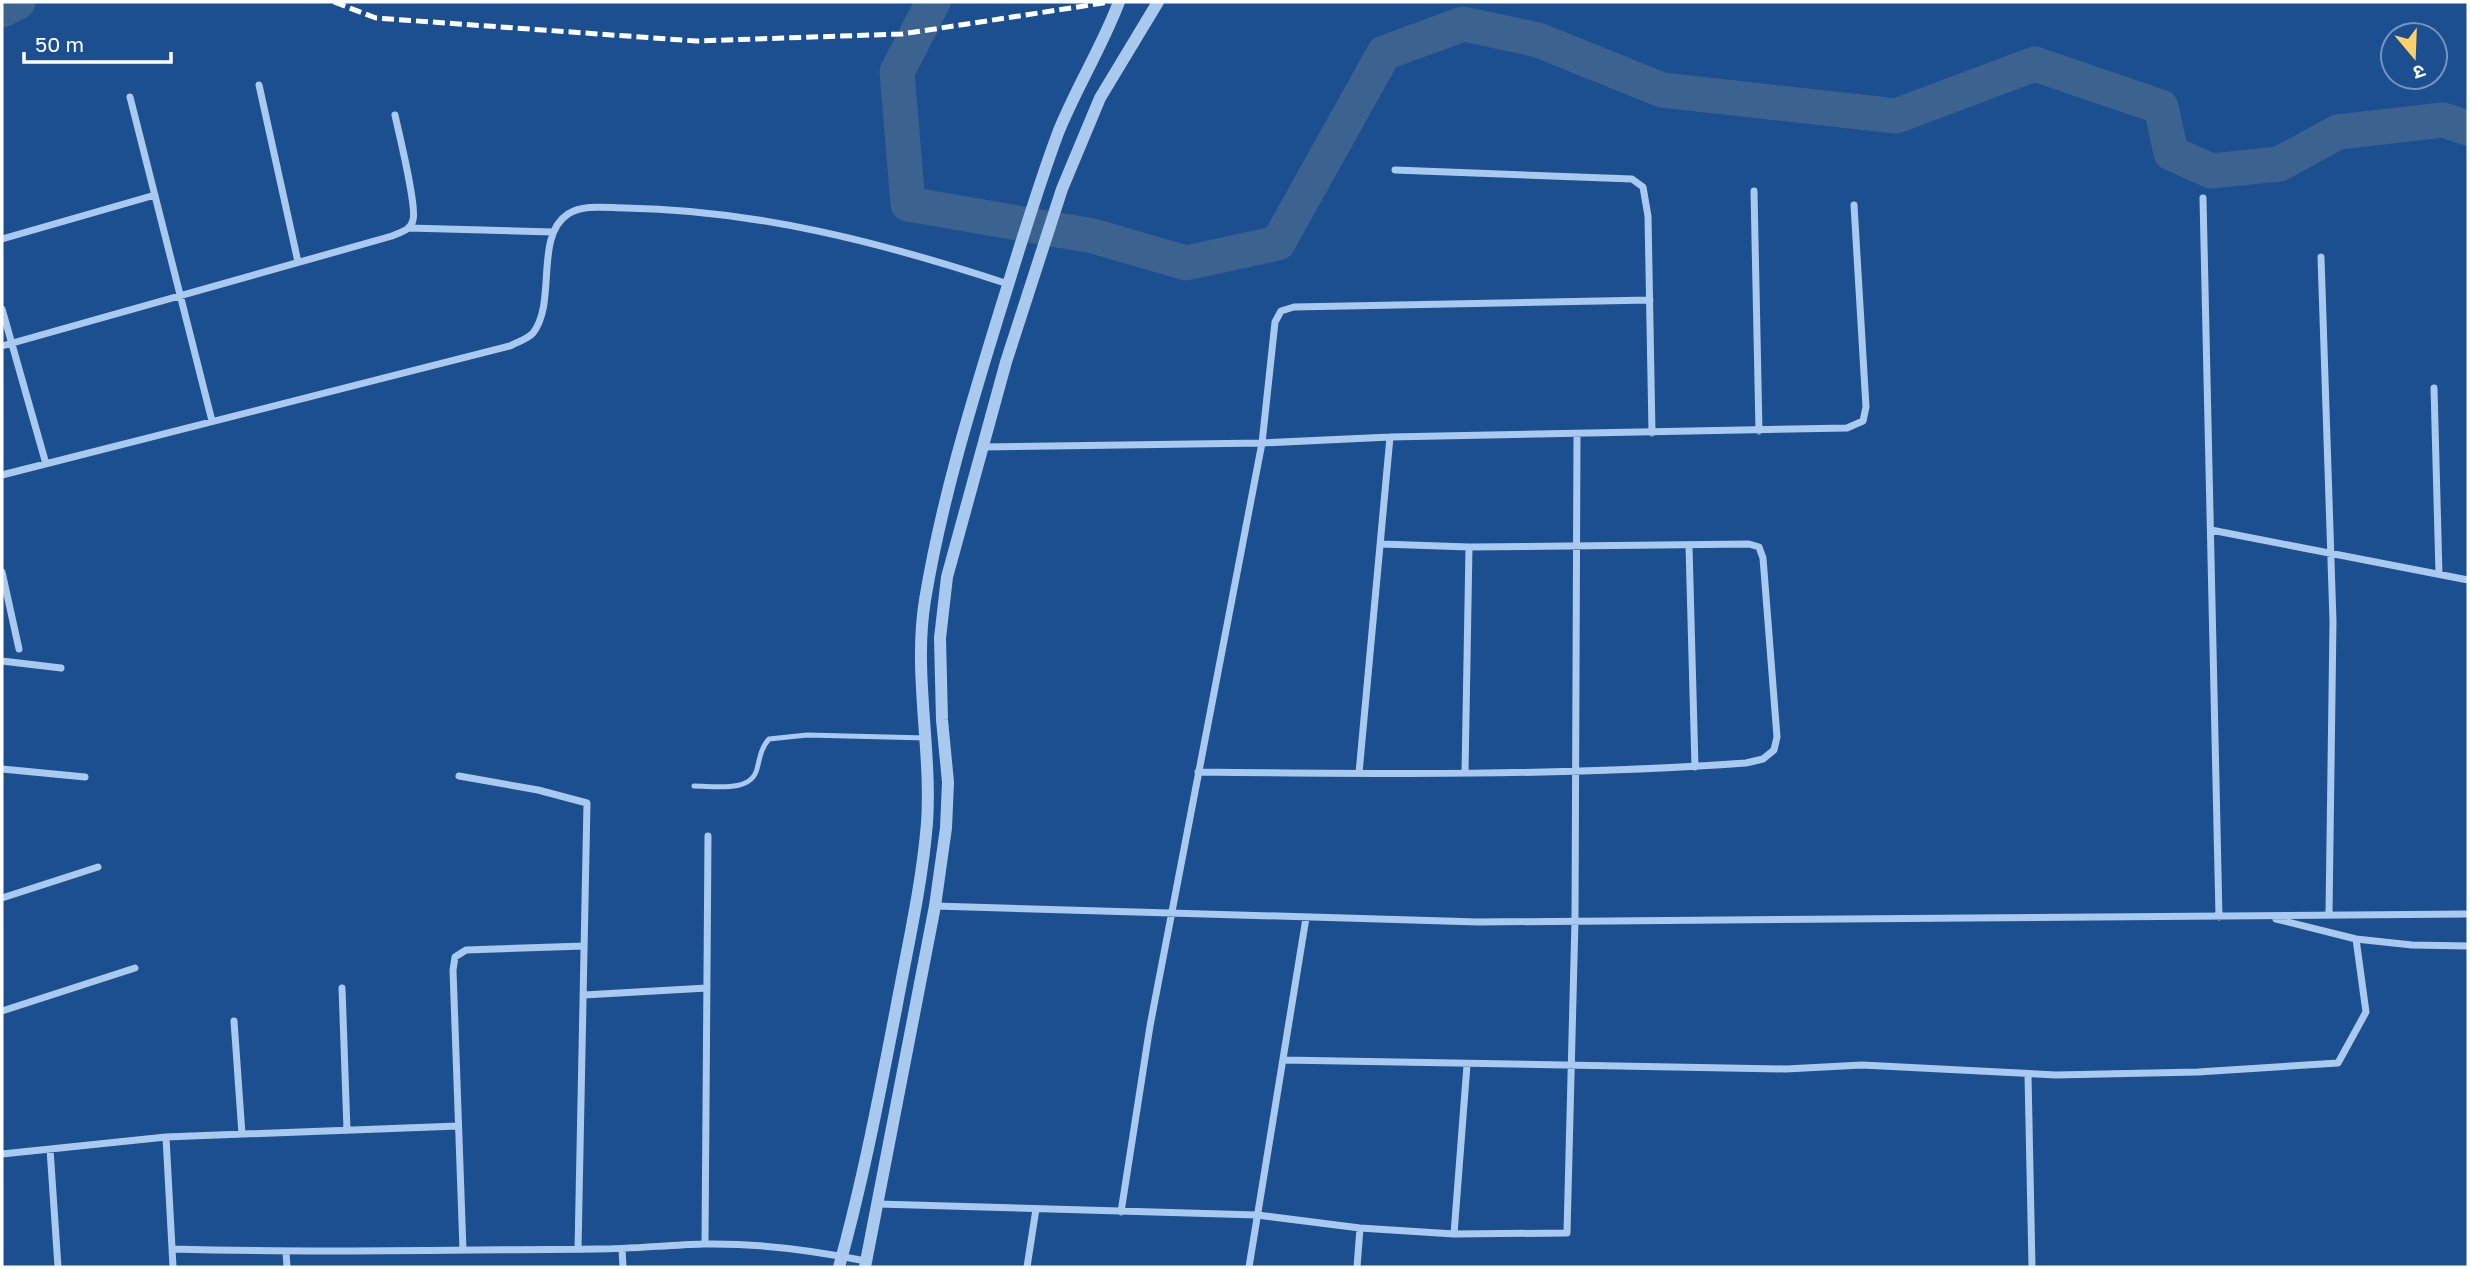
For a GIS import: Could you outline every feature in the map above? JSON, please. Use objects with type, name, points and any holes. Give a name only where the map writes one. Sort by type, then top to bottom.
[{"type":"street","points":[[840,1262],[862,1178],[912,926],[927,822],[921,644],[925,602],[948,490],[1043,176],[1060,129],[1119,2]]},
{"type":"street","points":[[172,1249],[286,1252],[622,1249],[705,1244],[801,1249],[840,1262],[865,1264],[935,906],[946,828],[948,782],[942,720],[940,638],[947,577],[981,447],[1062,188],[1100,98],[1158,2]]},
{"type":"street","points":[[259,85],[298,262]]},
{"type":"street","points":[[130,97],[212,421]]},
{"type":"street","points":[[395,115],[414,218],[409,228]]},
{"type":"street","points":[[1395,170],[1632,179],[1643,187],[1648,216],[1652,433]]},
{"type":"street","points":[[1754,191],[1759,431]]},
{"type":"street","points":[[2,239],[155,195]]},
{"type":"street","points":[[2203,198],[2220,917]]},
{"type":"street","points":[[981,447],[1262,443],[1390,437],[1847,428],[1863,421],[1866,407],[1854,205]]},
{"type":"street","points":[[2,475],[510,346],[532,334],[541,317],[553,232],[567,214],[586,208],[659,208],[729,215],[855,238],[1009,284]]},
{"type":"street","points":[[2,346],[392,236],[409,228],[553,232]]},
{"type":"street","points":[[2321,257],[2333,621],[2329,914]]},
{"type":"street","points":[[1121,1212],[1150,1026],[1262,443],[1275,322],[1281,311],[1294,307],[1650,300]]},
{"type":"street","points":[[2,309],[46,464]]},
{"type":"street","points":[[2434,388],[2439,574]]},
{"type":"street","points":[[878,1204],[1257,1215],[1360,1228],[1454,1234],[1567,1233],[1575,920],[1577,435]]},
{"type":"street","points":[[1359,774],[1390,437]]},
{"type":"street","points":[[2211,530],[2468,580]]},
{"type":"street","points":[[1198,772],[1575,772],[1746,763],[1763,758],[1774,750],[1777,737],[1763,558],[1759,547],[1749,544],[1577,547],[1381,544]]},
{"type":"street","points":[[1689,546],[1695,766]]},
{"type":"street","points":[[1465,773],[1469,547]]},
{"type":"street","points":[[2,572],[19,649]]},
{"type":"street","points":[[2,661],[61,668]]},
{"type":"street","points":[[2,769],[85,777]]},
{"type":"street","points":[[459,776],[538,790],[587,803],[578,1249]]},
{"type":"street","points":[[705,1244],[708,836]]},
{"type":"street","points":[[2,898],[98,867]]},
{"type":"street","points":[[2,889],[15,893]]},
{"type":"street","points":[[935,906],[1478,922],[2468,914]]},
{"type":"street","points":[[2266,916],[2356,939],[2412,945],[2468,946]]},
{"type":"street","points":[[1249,1267],[1306,918]]},
{"type":"street","points":[[1283,1060],[1786,1069],[1862,1065],[2028,1075],[2199,1072],[2339,1063],[2366,1012],[2356,939]]},
{"type":"street","points":[[463,1250],[453,970],[455,957],[466,950],[584,946]]},
{"type":"street","points":[[2,1011],[135,968]]},
{"type":"street","points":[[342,988],[347,1130]]},
{"type":"street","points":[[583,995],[707,988]]},
{"type":"street","points":[[234,1021],[242,1134]]},
{"type":"street","points":[[1454,1234],[1467,1065]]},
{"type":"street","points":[[2028,1075],[2032,1267]]},
{"type":"street","points":[[2,1154],[166,1138],[458,1126]]},
{"type":"street","points":[[166,1138],[173,1267]]},
{"type":"street","points":[[50,1149],[58,1267]]},
{"type":"street","points":[[1027,1267],[1036,1209]]},
{"type":"street","points":[[1357,1267],[1360,1228]]},
{"type":"street","points":[[622,1249],[623,1267]]},
{"type":"street","points":[[286,1252],[287,1267]]},
{"type":"lane","points":[[694,786],[747,784],[755,777],[762,746],[769,738],[807,735],[926,738]]},
{"type":"waterway","points":[[2,10],[18,2]]},
{"type":"waterway","points":[[933,2],[897,72],[908,204],[1093,236],[1186,263],[1278,243],[1384,53],[1463,24],[1538,40],[1662,90],[1896,116],[2035,64],[2161,107],[2171,153],[2211,171],[2279,164],[2338,132],[2443,120],[2468,128]]},
{"type":"railway","points":[[334,2],[376,18],[696,41],[902,34],[1110,2]]}]
